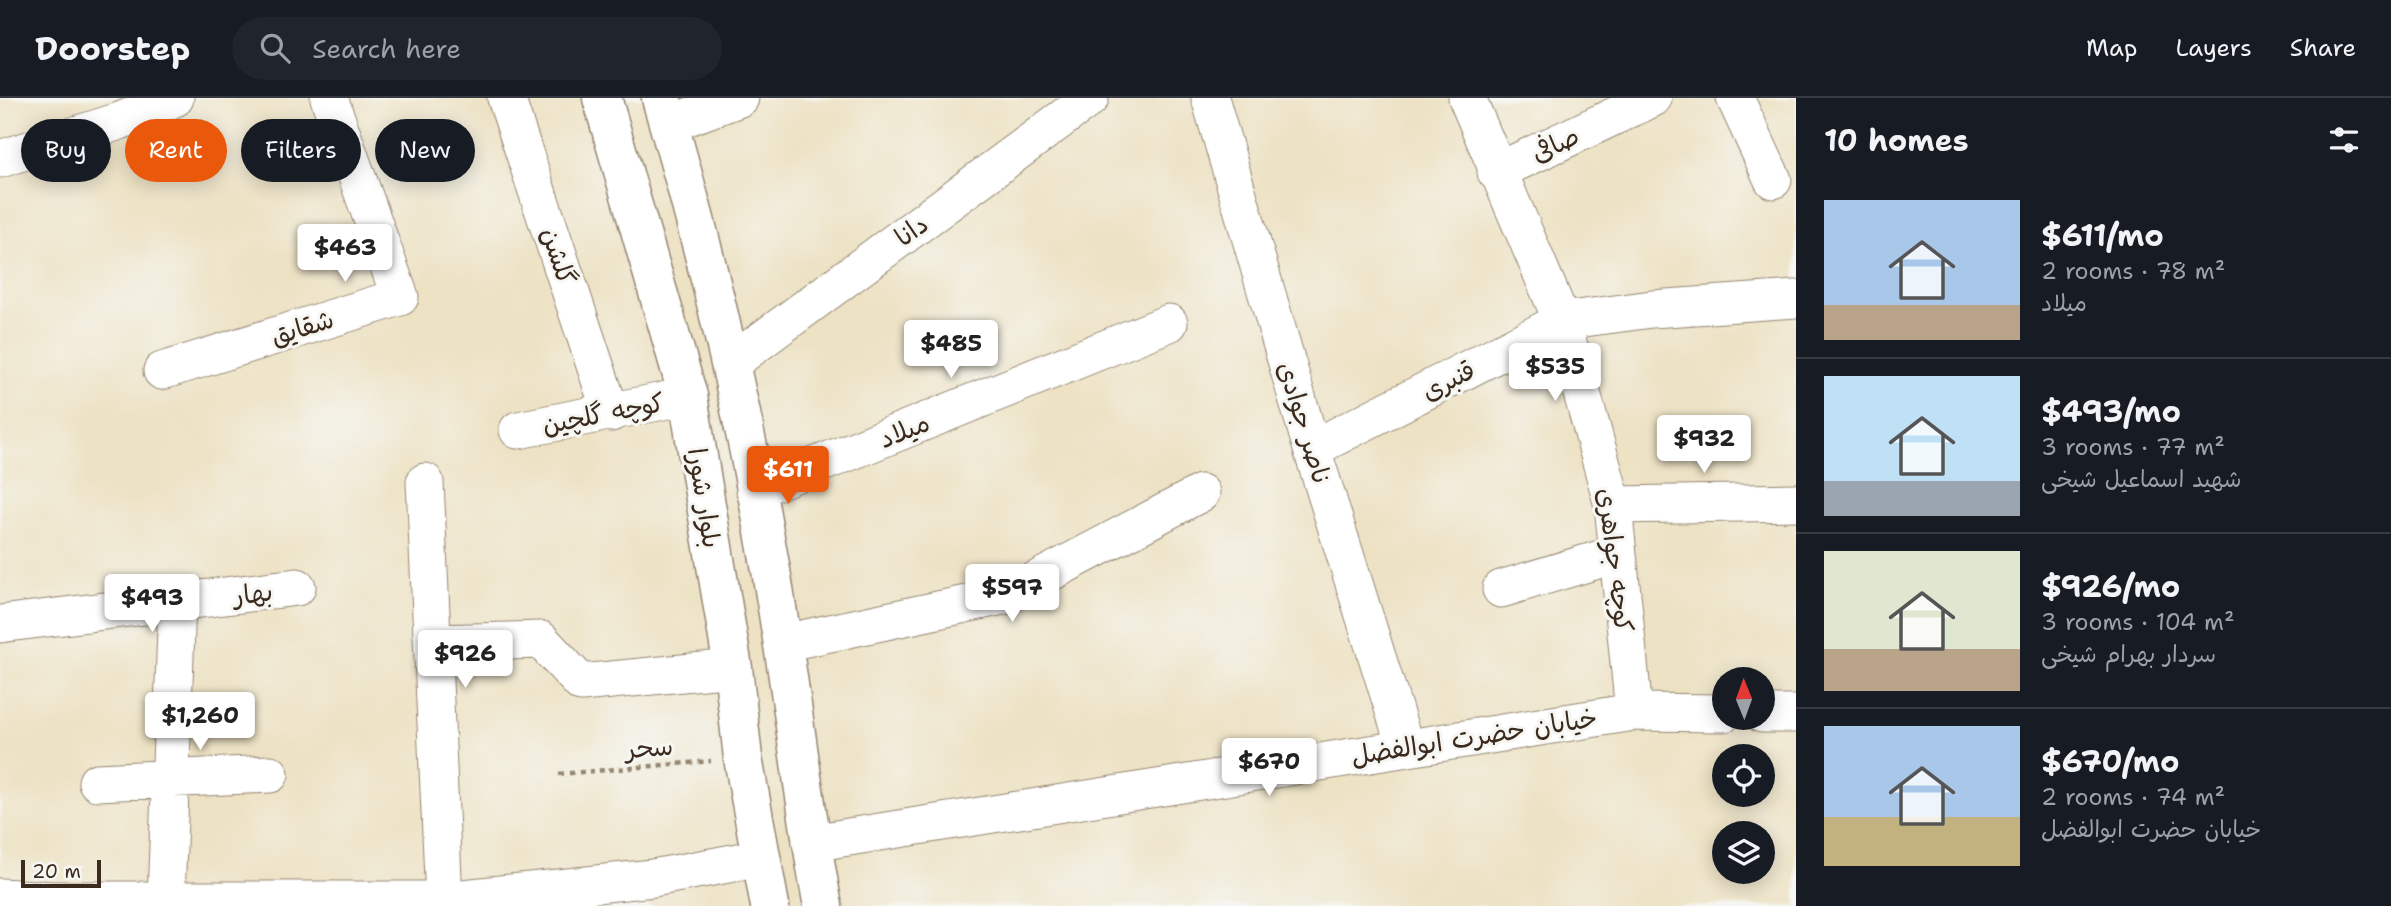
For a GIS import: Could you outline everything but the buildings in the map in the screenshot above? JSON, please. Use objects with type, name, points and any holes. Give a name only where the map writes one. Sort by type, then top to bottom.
[{"type":"main road","name":"بلوار شورا","points":[[602,98],[688,396],[733,668],[743,758],[770,906]]},
{"type":"main road","name":"بلوار شورا","points":[[665,111],[731,363],[783,643],[811,843],[823,906]]},
{"type":"street","points":[[0,159],[120,121],[175,98]]},
{"type":"street","name":"شقایق","points":[[162,371],[400,297],[329,98]]},
{"type":"street","name":"گلشن","points":[[506,98],[611,413]]},
{"type":"street","points":[[665,111],[740,98]]},
{"type":"street","name":"دانا","points":[[731,363],[1090,98]]},
{"type":"street","name":"ناصر جوادی","points":[[1210,98],[1312,449],[1405,746]]},
{"type":"street","name":"کوچه جواهری","points":[[1467,98],[1496,172],[1562,321],[1613,505],[1634,712]]},
{"type":"street","name":"صافی","points":[[1496,172],[1653,98]]},
{"type":"street","points":[[1735,98],[1773,180]]},
{"type":"street","name":"قنبری","points":[[1312,449],[1562,321],[1652,309],[1796,299]]},
{"type":"street","name":"میلاد","points":[[755,490],[1169,323]]},
{"type":"street","name":"کوچه گلچین","points":[[518,430],[688,396]]},
{"type":"street","points":[[425,482],[444,900]]},
{"type":"street","points":[[783,643],[1008,595],[1201,494]]},
{"type":"street","points":[[1613,505],[1796,502]]},
{"type":"street","points":[[1501,589],[1617,554]]},
{"type":"street","name":"بهار","points":[[0,624],[297,587]]},
{"type":"street","points":[[166,899],[177,602]]},
{"type":"street","points":[[434,643],[541,640],[580,683],[733,668]]},
{"type":"street","name":"خیابان حضرت ابوالفضل","points":[[811,843],[1405,746],[1634,712],[1712,713]]},
{"type":"street","points":[[1775,714],[1796,714]]},
{"type":"street","points":[[97,782],[270,774]]},
{"type":"street","points":[[0,897],[52,900],[512,900],[760,858]]},
{"type":"path","name":"سحر","points":[[559,774],[743,758]]}]
